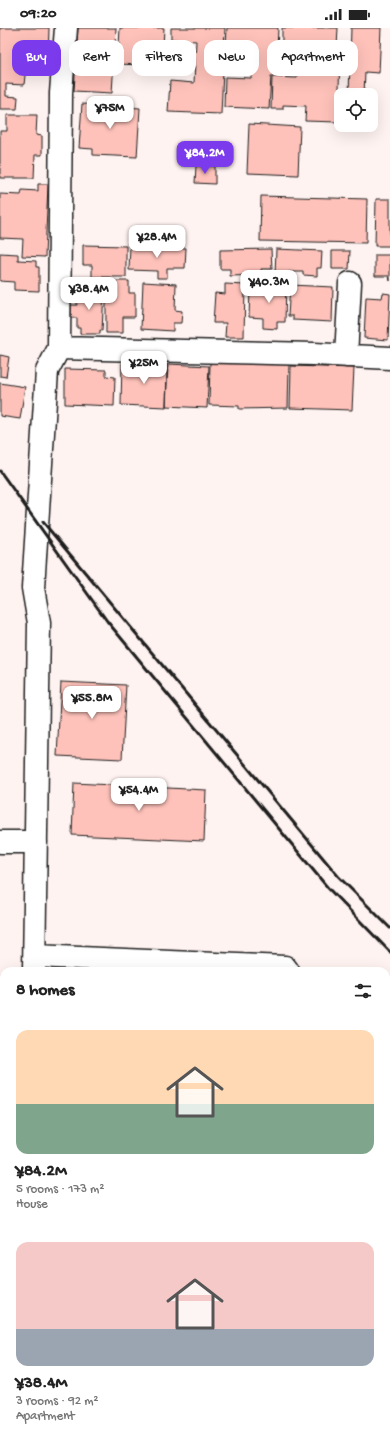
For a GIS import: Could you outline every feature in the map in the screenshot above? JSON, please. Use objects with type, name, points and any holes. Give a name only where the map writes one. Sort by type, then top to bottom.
[{"type":"street","points":[[66,28],[61,93],[59,348],[47,371],[33,588],[39,622],[34,963],[285,967]]},
{"type":"street","points":[[346,356],[350,283]]},
{"type":"street","points":[[59,348],[390,358]]},
{"type":"street","points":[[0,842],[36,842]]},
{"type":"building","points":[[0,28],[49,28],[49,40],[12,40],[12,76],[25,76],[24,85],[6,84],[6,96],[18,97],[17,109],[0,109]]},
{"type":"building","points":[[78,28],[116,28],[115,40],[77,40]]},
{"type":"building","points":[[120,28],[164,28],[163,40],[132,40],[132,65],[124,64],[124,40],[119,40]]},
{"type":"building","points":[[171,28],[225,28],[224,40],[204,40],[204,76],[223,76],[221,114],[168,112],[170,81],[194,83],[194,76],[196,76],[196,40],[171,39]]},
{"type":"building","points":[[227,28],[278,28],[278,40],[267,40],[267,76],[271,76],[269,109],[224,107],[225,77],[251,78],[251,76],[259,76],[259,40],[226,40]]},
{"type":"building","points":[[282,28],[338,28],[337,40],[282,40]]},
{"type":"building","points":[[351,28],[381,28],[379,73],[365,72],[364,88],[349,88],[350,76],[358,76],[358,40],[351,40]]},
{"type":"building","points":[[75,76],[113,76],[112,93],[74,91]]},
{"type":"building","points":[[297,76],[339,76],[339,88],[334,88],[334,122],[305,121],[306,106],[283,105],[283,109],[271,109],[272,77],[297,78]]},
{"type":"building","points":[[82,104],[140,108],[137,157],[93,155],[93,149],[79,148]]},
{"type":"building","points":[[7,115],[37,115],[36,135],[42,136],[42,155],[35,155],[34,178],[0,178],[0,131],[7,131]]},
{"type":"building","points":[[249,124],[300,127],[298,175],[247,173]]},
{"type":"building","points":[[196,166],[215,166],[215,184],[195,183]]},
{"type":"building","points":[[38,184],[48,184],[45,257],[22,256],[23,239],[0,238],[0,194],[21,195],[22,190],[38,191]]},
{"type":"building","points":[[261,196],[367,199],[366,243],[260,241]]},
{"type":"building","points":[[376,199],[390,199],[390,246],[375,246]]},
{"type":"building","points":[[83,245],[126,246],[126,277],[92,277],[92,265],[83,265]]},
{"type":"building","points":[[130,246],[186,248],[185,268],[167,268],[167,278],[157,278],[157,271],[129,270]]},
{"type":"building","points":[[271,249],[272,269],[261,269],[262,275],[230,276],[230,269],[220,269],[220,250]]},
{"type":"building","points":[[276,249],[322,251],[321,268],[317,268],[317,276],[303,275],[303,272],[288,272],[288,275],[275,275]]},
{"type":"building","points":[[332,251],[350,251],[349,269],[332,269]]},
{"type":"building","points":[[0,253],[18,254],[18,260],[36,261],[36,267],[39,267],[39,291],[14,290],[14,282],[0,281]]},
{"type":"building","points":[[375,255],[390,255],[390,281],[389,276],[375,276]]},
{"type":"building","points":[[110,281],[129,281],[129,293],[135,293],[135,317],[123,317],[123,333],[106,333],[106,291],[110,292]]},
{"type":"building","points":[[143,282],[176,284],[175,310],[182,311],[181,323],[173,323],[173,331],[141,329]]},
{"type":"building","points":[[263,282],[286,283],[285,322],[277,322],[277,329],[263,328],[263,318],[249,317],[250,289],[262,290]]},
{"type":"building","points":[[225,284],[245,285],[244,337],[225,337],[226,323],[213,323],[215,293],[225,294]]},
{"type":"building","points":[[290,285],[333,287],[332,322],[293,320],[293,316],[288,316]]},
{"type":"building","points":[[78,289],[104,290],[102,331],[100,330],[100,334],[80,334],[80,328],[77,328],[77,318],[71,318],[71,305],[77,305]]},
{"type":"building","points":[[383,293],[390,294],[388,340],[364,338],[366,297],[382,298]]},
{"type":"building","points":[[0,355],[9,357],[6,377],[0,376]]},
{"type":"building","points":[[210,362],[289,364],[288,408],[239,409],[239,406],[209,405]]},
{"type":"building","points":[[122,363],[167,364],[166,407],[121,405]]},
{"type":"building","points":[[168,364],[209,366],[207,408],[166,406]]},
{"type":"building","points":[[291,366],[354,368],[352,410],[290,408]]},
{"type":"building","points":[[65,369],[106,370],[106,376],[115,377],[114,406],[65,404]]},
{"type":"building","points":[[0,383],[25,387],[20,419],[0,416]]},
{"type":"building","points":[[61,682],[126,685],[122,759],[57,756]]},
{"type":"building","points":[[74,783],[206,790],[204,841],[72,835]]},
{"type":"railway","points":[[0,471],[107,621],[328,888],[390,952]]},
{"type":"railway","points":[[43,522],[338,876],[390,928]]}]
